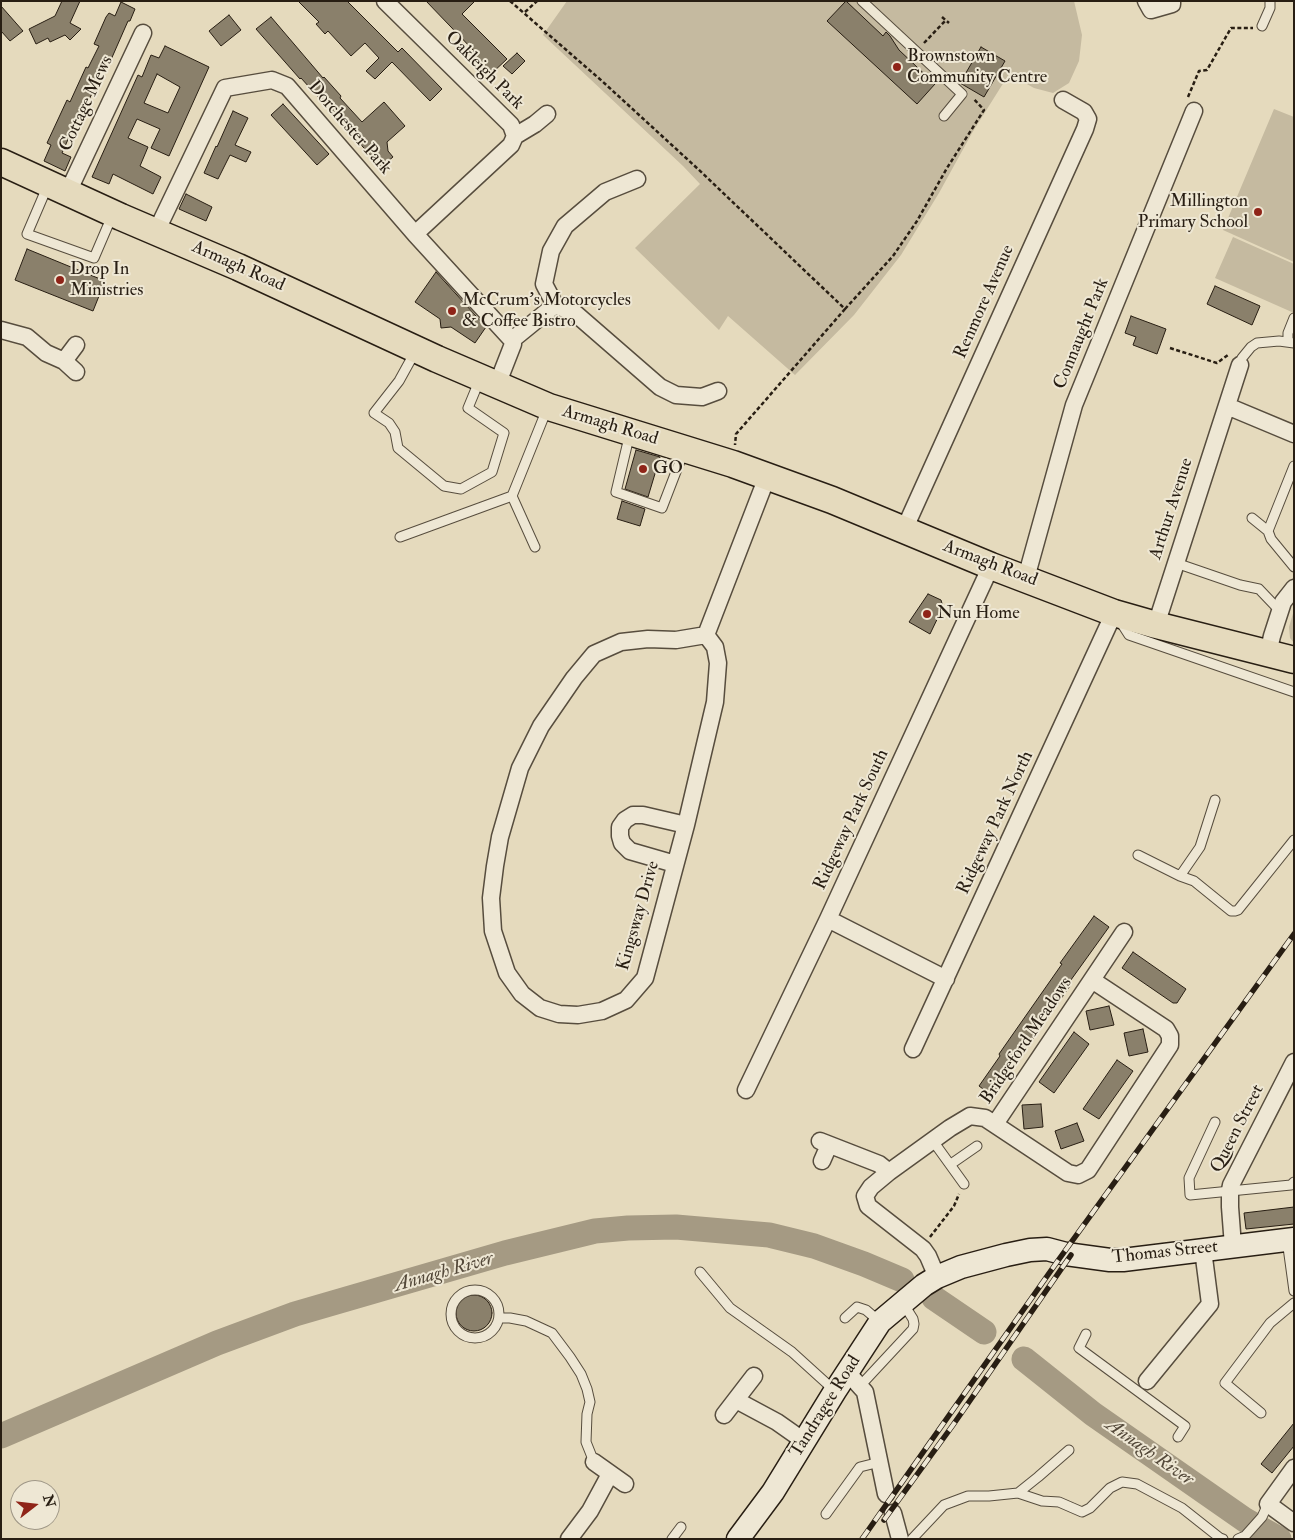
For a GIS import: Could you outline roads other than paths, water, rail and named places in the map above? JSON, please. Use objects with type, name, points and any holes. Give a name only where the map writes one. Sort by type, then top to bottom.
[{"type":"main road","name":"Armagh Road","points":[[1,162],[113,214],[238,267],[548,407],[733,464],[832,500],[991,566],[1114,613],[1294,660]]},
{"type":"main road","name":"Thomas Street","points":[[930,1281],[961,1267],[1030,1250],[1047,1249],[1066,1254],[1123,1260],[1290,1239]]},
{"type":"main road","name":"Tandragee Road","points":[[738,1539],[773,1492],[835,1391],[854,1379],[880,1322],[902,1302],[930,1281]]},
{"type":"street","name":"Oakleigh Park","points":[[385,1],[511,124],[515,136],[511,145],[414,234]]},
{"type":"street","points":[[1146,1],[1151,10],[1172,4],[1172,1]]},
{"type":"street","name":"Cottage Mews","points":[[58,188],[143,33]]},
{"type":"street","name":"Dorchester Park","points":[[156,232],[225,88],[272,80],[286,86],[414,234],[512,340]]},
{"type":"street","name":"Renmore Avenue","points":[[904,530],[1085,129],[1088,119],[1084,112],[1064,100]]},
{"type":"street","name":"Connaught Park","points":[[1026,578],[1074,405],[1194,111]]},
{"type":"street","points":[[515,136],[536,124],[547,114]]},
{"type":"street","points":[[637,179],[605,192],[565,226],[551,251],[544,284],[555,305],[576,314],[660,387],[676,394],[702,397],[718,392]]},
{"type":"street","points":[[489,381],[513,344],[512,340],[555,305]]},
{"type":"street","points":[[1,330],[27,338],[46,353],[64,361],[76,372]]},
{"type":"street","points":[[64,361],[76,345]]},
{"type":"street","name":"Arthur Avenue","points":[[1156,625],[1227,406],[1234,360]]},
{"type":"street","points":[[1227,406],[1294,434]]},
{"type":"street","points":[[706,635],[767,477]]},
{"type":"street","name":"Ridgeway Park South","points":[[746,1090],[828,919],[991,566]]},
{"type":"street","points":[[1268,653],[1283,602],[1294,588]]},
{"type":"street","name":"Ridgeway Park North","points":[[913,1049],[1114,613]]},
{"type":"street","name":"Kingsway Drive","points":[[706,635],[714,647],[718,663],[715,702],[686,825],[645,978],[626,1000],[602,1011],[578,1015],[559,1014],[540,1008],[522,994],[507,973],[493,931],[491,898],[500,837],[507,808],[520,768],[541,726],[574,678],[594,654],[621,642],[648,638],[676,640],[706,635]]},
{"type":"street","points":[[675,864],[630,852],[622,843],[620,827],[625,820],[633,815],[643,815],[686,825]]},
{"type":"street","points":[[828,919],[946,979]]},
{"type":"street","name":"Bridgeford Meadows","points":[[996,1124],[1124,932]]},
{"type":"street","name":"Bridgeford Meadows","points":[[930,1281],[928,1256],[923,1249],[868,1206],[865,1196],[871,1187],[950,1128],[970,1116],[985,1118],[996,1124],[1068,1173],[1078,1175],[1088,1170],[1170,1045],[1170,1036],[1166,1029],[1092,980]]},
{"type":"street","name":"Queen Street","points":[[1233,1246],[1230,1190],[1294,1062]]},
{"type":"street","points":[[822,1162],[824,1143],[879,1164],[889,1172]]},
{"type":"street","points":[[1143,1387],[1210,1304],[1203,1250]]},
{"type":"street","points":[[724,1415],[754,1376]]},
{"type":"street","points":[[854,1379],[865,1392],[886,1494]]},
{"type":"street","points":[[736,1400],[777,1422],[804,1441]]},
{"type":"street","points":[[594,1462],[625,1484]]},
{"type":"street","points":[[1294,1468],[1265,1510],[1294,1523]]},
{"type":"street","points":[[568,1539],[590,1511],[610,1474]]},
{"type":"street","points":[[893,1513],[900,1539]]},
{"type":"lane","points":[[862,1],[962,94],[944,116]]},
{"type":"lane","points":[[1259,24],[1270,8],[1270,1]]},
{"type":"lane","points":[[58,188],[27,234],[94,258],[113,214]]},
{"type":"lane","points":[[1234,360],[1242,358],[1257,344],[1272,341],[1291,342],[1288,333],[1294,318]]},
{"type":"lane","points":[[417,349],[399,380],[374,413],[389,423],[395,432],[398,448],[444,486],[460,489],[492,472],[504,433],[468,408],[489,381]]},
{"type":"lane","points":[[535,547],[512,496],[548,407]]},
{"type":"lane","points":[[630,433],[616,492],[662,508],[685,449]]},
{"type":"lane","points":[[1268,531],[1294,466]]},
{"type":"lane","points":[[400,538],[512,496]]},
{"type":"lane","points":[[1252,518],[1268,531],[1271,539],[1294,566]]},
{"type":"lane","points":[[1176,563],[1240,585],[1258,589],[1280,611]]},
{"type":"lane","points":[[1114,613],[1129,635],[1294,692]]},
{"type":"lane","points":[[1180,876],[1200,847],[1215,800]]},
{"type":"lane","points":[[1138,855],[1194,881],[1230,911],[1235,912],[1294,840]]},
{"type":"lane","points":[[1215,1122],[1189,1178],[1190,1194],[1291,1185],[1294,1182]]},
{"type":"lane","points":[[933,1141],[964,1184]]},
{"type":"lane","points":[[951,1164],[977,1146]]},
{"type":"lane","points":[[1290,1239],[1294,1291]]},
{"type":"lane","points":[[700,1272],[730,1308],[792,1352],[835,1391]]},
{"type":"lane","points":[[478,1289],[492,1296],[497,1302],[500,1310],[499,1318],[491,1332],[476,1338],[460,1332],[455,1327],[451,1312],[453,1304],[463,1292],[478,1289]]},
{"type":"lane","points":[[854,1379],[913,1329],[913,1319],[902,1302]]},
{"type":"lane","points":[[1261,1413],[1224,1383],[1270,1323],[1294,1303]]},
{"type":"lane","points":[[845,1318],[857,1308],[866,1310],[880,1322]]},
{"type":"lane","points":[[499,1318],[526,1321],[552,1333],[570,1357],[581,1374],[590,1402],[587,1414],[586,1442],[594,1462]]},
{"type":"lane","points":[[1086,1334],[1079,1348],[1143,1387],[1185,1426],[1178,1437]]},
{"type":"lane","points":[[1018,1493],[1038,1478],[1068,1450]]},
{"type":"lane","points":[[826,1514],[860,1467],[880,1462]]},
{"type":"lane","points":[[912,1539],[944,1505],[968,1496],[1018,1493],[1042,1502],[1059,1502],[1082,1512],[1090,1508],[1110,1488],[1122,1482],[1137,1484],[1182,1508],[1223,1539]]},
{"type":"lane","points":[[1242,1537],[1265,1510]]},
{"type":"lane","points":[[672,1539],[681,1527]]},
{"type":"waterway","name":"Annagh River","points":[[1,1436],[217,1343],[295,1314],[505,1253],[595,1231],[676,1227],[769,1235],[814,1246],[902,1280]]},
{"type":"waterway","name":"Annagh River","points":[[934,1298],[984,1332]]},
{"type":"waterway","name":"Annagh River","points":[[1024,1359],[1093,1414],[1245,1520],[1279,1539]]},
{"type":"railway","points":[[862,1539],[1057,1262],[1294,934]]},
{"type":"railway","points":[[884,1520],[953,1425],[1071,1255]]},
{"type":"place","name":"Brownstown Community Centre","points":[[897,67]]},
{"type":"place","name":"Millington Primary School","points":[[1258,212]]},
{"type":"place","name":"Drop In Ministries","points":[[60,280]]},
{"type":"place","name":"McCrum's Motorcycles & Coffee Bistro","points":[[452,311]]},
{"type":"place","name":"GO","points":[[643,469]]},
{"type":"place","name":"Nun Home","points":[[927,614]]}]
